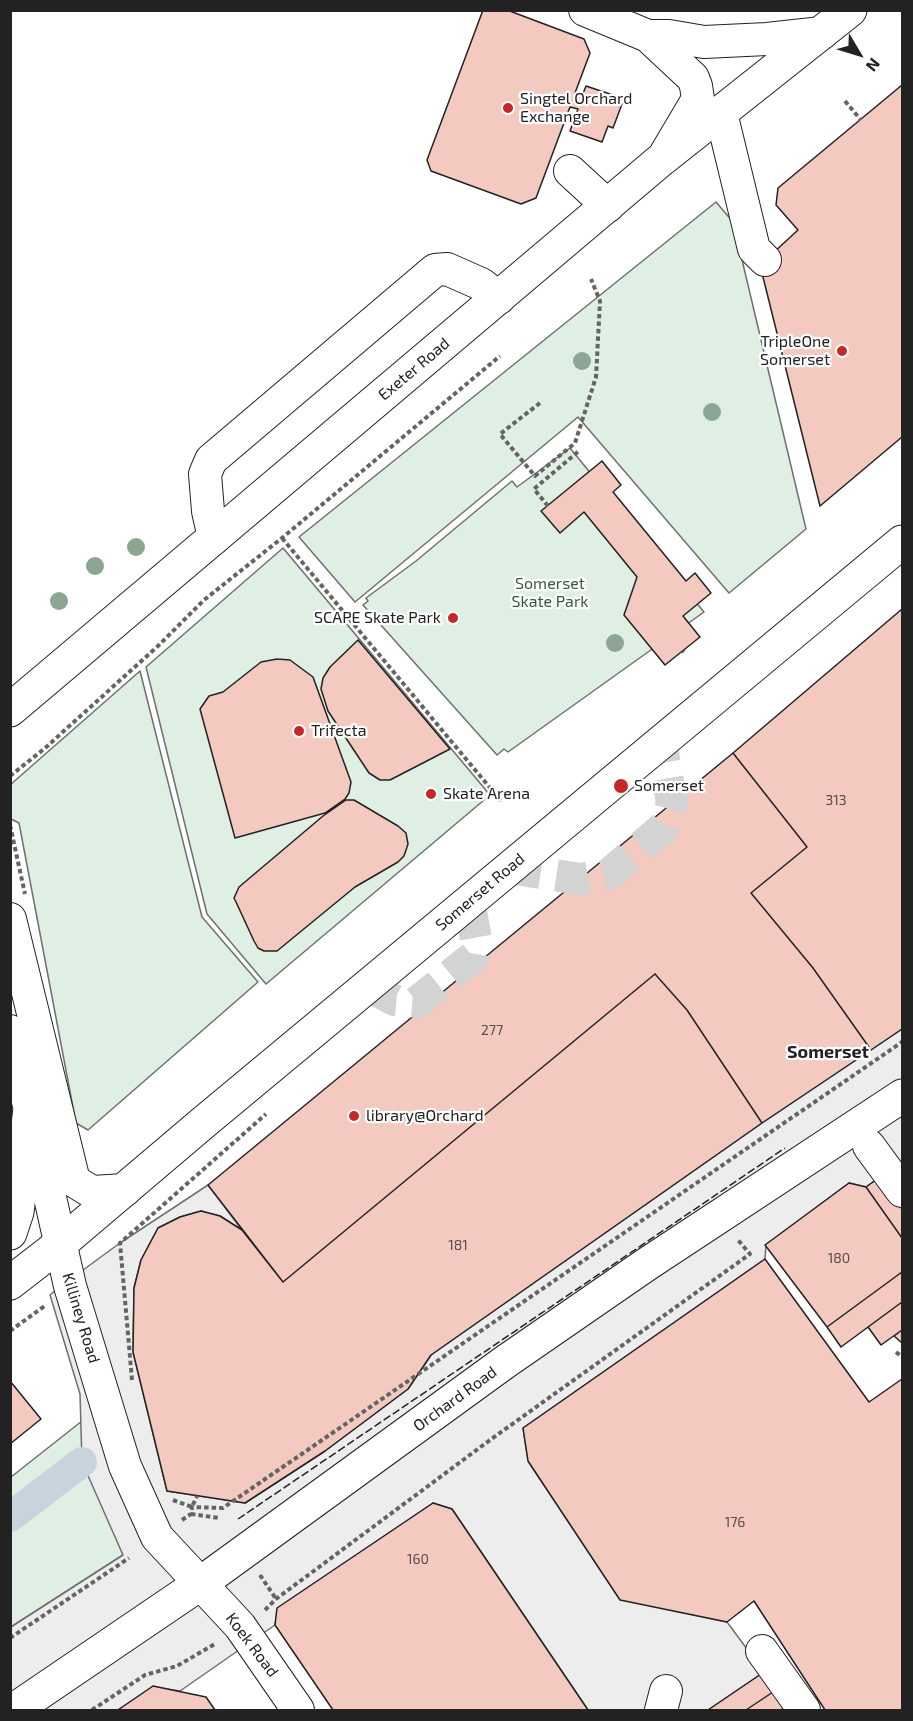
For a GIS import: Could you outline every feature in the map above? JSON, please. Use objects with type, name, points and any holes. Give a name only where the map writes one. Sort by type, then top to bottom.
[{"type":"main road","name":"Exeter Road","points":[[10,710],[662,159],[850,10]]},
{"type":"main road","name":"Somerset Road","points":[[10,1283],[59,1245],[903,542]]},
{"type":"main road","name":"Orchard Road","points":[[16,1710],[201,1583],[505,1362],[647,1264],[903,1096]]},
{"type":"main road","points":[[10,1233],[17,1212],[30,1109]]},
{"type":"street","points":[[585,10],[648,36],[693,78],[698,99],[662,159]]},
{"type":"street","points":[[648,36],[724,42],[822,33]]},
{"type":"street","points":[[721,113],[754,249],[765,260]]},
{"type":"street","points":[[570,171],[608,206]]},
{"type":"street","points":[[214,538],[208,511],[205,474],[210,460],[435,270],[447,269],[481,284],[500,298]]},
{"type":"street","points":[[10,919],[74,1181],[92,1192],[125,1190]]},
{"type":"street","name":"Killiney Road","points":[[10,1031],[52,1204],[59,1245],[125,1466],[157,1537],[201,1583]]},
{"type":"street","points":[[869,1146],[903,1191]]},
{"type":"street","name":"Koek Road","points":[[201,1583],[240,1626],[298,1710]]},
{"type":"street","points":[[762,1651],[804,1710]]},
{"type":"path","points":[[845,101],[861,120]]},
{"type":"path","points":[[540,403],[500,434],[535,476],[575,443],[596,377],[600,301],[591,279]]},
{"type":"path","points":[[10,776],[158,646],[204,600],[500,356]]},
{"type":"path","points":[[548,506],[534,489],[580,450]]},
{"type":"path","points":[[282,538],[501,801]]},
{"type":"path","points":[[191,1514],[192,1507],[223,1508],[903,1042]]},
{"type":"path","points":[[265,1610],[276,1599],[490,1440],[750,1254],[736,1237]]},
{"type":"path","points":[[120,1243],[132,1384]]},
{"type":"path","points":[[10,1331],[51,1301]]},
{"type":"path","points":[[896,1352],[903,1357]]},
{"type":"path","points":[[180,1522],[191,1514],[219,1518]]},
{"type":"path","points":[[10,1638],[129,1558]]},
{"type":"path","points":[[254,1567],[276,1599]]},
{"type":"path","points":[[92,1710],[145,1675],[177,1666],[215,1644]]},
{"type":"green space","points":[[716,202],[733,222],[806,529],[729,593],[578,417],[355,602],[299,537]]},
{"type":"green space","name":"Somerset Skate Park","points":[[570,448],[704,612],[508,752],[504,749],[497,755],[363,605],[368,601],[366,598],[416,561],[512,481],[517,487]]},
{"type":"green space","name":"Trifecta","points":[[283,548],[490,795],[266,984],[207,914],[146,667]]},
{"type":"green space","points":[[140,671],[202,917],[258,982],[88,1130],[76,1123],[19,823],[11,819],[10,785]]},
{"type":"green space","points":[[82,1421],[123,1555],[11,1627],[11,1477]]},
{"type":"shaded area","points":[[902,1029],[902,1209],[880,1177],[866,1187],[849,1183],[766,1245],[765,1259],[523,1428],[528,1461],[620,1599],[727,1622],[764,1672],[708,1710],[588,1710],[452,1509],[433,1503],[278,1608],[275,1625],[180,1691],[153,1687],[118,1710],[11,1710],[11,1627],[123,1555],[82,1462],[80,1394],[50,1295],[57,1289],[120,1243],[208,1185],[242,1230],[220,1216],[201,1211],[180,1217],[158,1228],[141,1260],[134,1288],[133,1352],[167,1491],[245,1503],[325,1451],[408,1389],[431,1355],[762,1123]]},
{"type":"building","name":"Singtel Orchard Exchange","points":[[483,10],[507,10],[584,39],[590,53],[575,93],[582,96],[586,86],[610,94],[607,103],[612,105],[613,101],[622,104],[613,128],[608,126],[602,142],[570,131],[578,109],[570,107],[536,198],[521,204],[431,171],[427,160]]},
{"type":"building","name":"TripleOne Somerset","points":[[902,85],[902,437],[820,506],[760,265],[798,230],[776,205],[778,188]]},
{"type":"building","points":[[602,461],[621,485],[613,492],[686,581],[695,573],[711,593],[683,616],[700,637],[665,665],[624,615],[637,577],[584,512],[560,533],[541,511]]},
{"type":"building","points":[[902,609],[902,1029],[871,1050],[813,968],[751,893],[807,847],[733,753]]},
{"type":"building","points":[[358,640],[450,749],[390,780],[380,780],[369,773],[328,711],[321,689],[323,678],[330,667]]},
{"type":"building","points":[[277,659],[290,660],[313,677],[351,782],[349,793],[345,799],[325,813],[235,838],[200,709],[209,696],[223,692],[261,662]]},
{"type":"building","points":[[733,753],[807,847],[751,893],[813,968],[871,1050],[762,1123],[687,1010],[655,974],[283,1282],[208,1185]]},
{"type":"building","points":[[346,800],[354,800],[406,833],[408,844],[404,856],[398,862],[355,887],[277,951],[264,951],[258,948],[234,898],[239,887],[323,816]]},
{"type":"building","points":[[655,974],[687,1010],[762,1123],[431,1355],[408,1389],[325,1451],[245,1503],[167,1491],[133,1352],[134,1288],[141,1260],[158,1228],[180,1217],[201,1211],[220,1216],[242,1230],[283,1282]]},
{"type":"building","points":[[880,1177],[902,1209],[902,1238],[866,1187]]},
{"type":"building","points":[[849,1183],[866,1187],[902,1238],[902,1272],[827,1327],[765,1245]]},
{"type":"building","points":[[765,1259],[869,1402],[902,1379],[902,1710],[825,1710],[754,1601],[727,1622],[620,1600],[528,1461],[523,1428]]},
{"type":"building","points":[[902,1272],[902,1302],[841,1347],[827,1327]]},
{"type":"building","points":[[902,1302],[902,1330],[881,1345],[868,1327]]},
{"type":"building","points":[[902,1330],[902,1343],[894,1336]]},
{"type":"building","points":[[10,1381],[41,1419],[10,1444]]},
{"type":"building","points":[[433,1503],[452,1509],[588,1710],[333,1710],[275,1625],[277,1608]]},
{"type":"building","points":[[764,1672],[776,1690],[746,1710],[708,1710]]},
{"type":"building","points":[[153,1686],[206,1697],[215,1710],[118,1710]]},
{"type":"building","points":[[776,1690],[787,1706],[781,1710],[746,1710]]},
{"type":"waterway","points":[[10,1517],[82,1462]]},
{"type":"tunnel","points":[[509,868],[580,879],[609,874],[664,827],[672,803],[661,742]]},
{"type":"tunnel","points":[[368,986],[394,1000],[417,1002],[473,957],[476,939],[469,901]]},
{"type":"fence","points":[[238,1519],[785,1148]]},
{"type":"place","name":"Singtel Orchard Exchange","points":[[508,108]]},
{"type":"place","name":"TripleOne Somerset","points":[[842,351]]},
{"type":"place","name":"SCAPE Skate Park","points":[[453,618]]},
{"type":"place","name":"Trifecta","points":[[299,731]]},
{"type":"place","name":"Somerset","points":[[621,786]]},
{"type":"place","name":"Skate Arena","points":[[431,794]]},
{"type":"place","name":"library@Orchard","points":[[354,1116]]},
{"type":"district","name":"Somerset","points":[[828,1052]]}]
